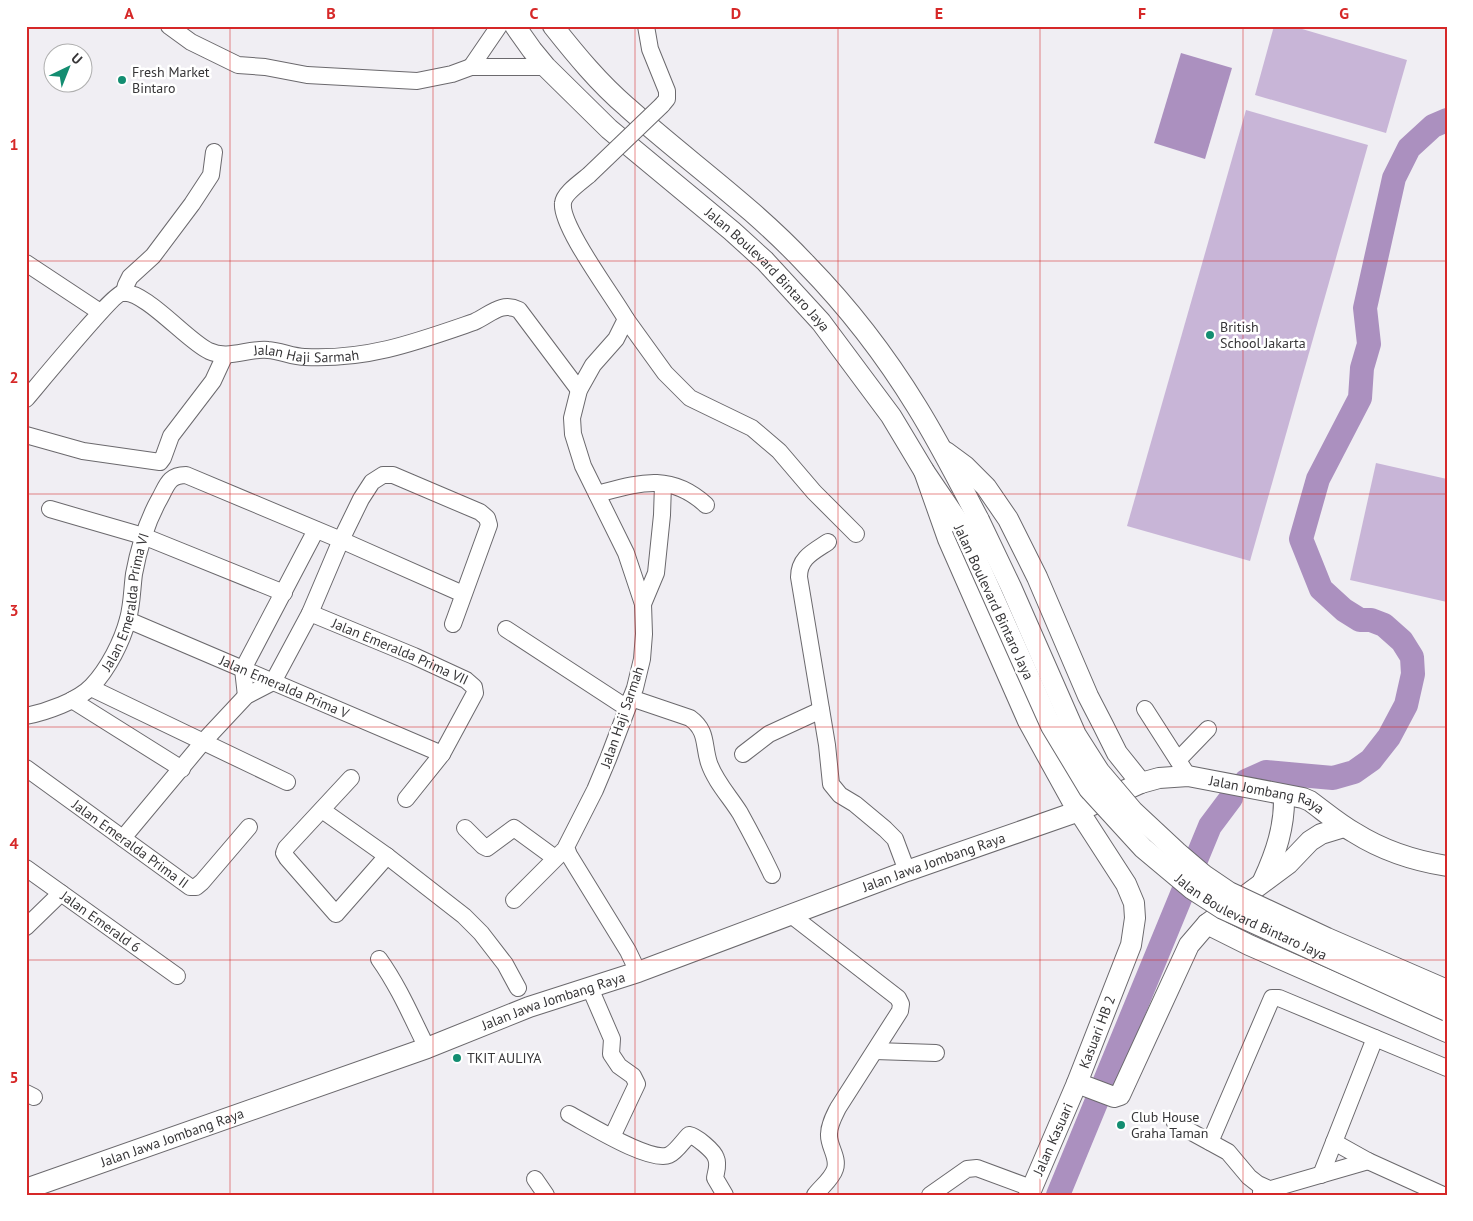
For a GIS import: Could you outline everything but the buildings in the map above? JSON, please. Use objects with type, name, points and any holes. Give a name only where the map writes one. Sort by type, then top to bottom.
[{"type":"main road","name":"Jalan Boulevard Bintaro Jaya","points":[[515,26],[546,67],[609,129],[732,231],[783,280],[842,348],[891,416],[924,471],[970,524],[1011,587],[1076,735],[1099,771],[1133,811],[1177,852],[1228,892],[1327,938],[1447,990]]},
{"type":"main road","name":"Jalan Boulevard Bintaro Jaya","points":[[553,26],[586,67],[626,107],[770,228],[806,264],[894,371],[940,447],[1051,726],[1089,788],[1144,848],[1192,889],[1223,909],[1447,1011]]},
{"type":"main road","points":[[940,447],[965,466],[986,487],[1008,519],[1037,577],[1103,725],[1118,753],[1141,783]]},
{"type":"main road","name":"Kasuari HB 2","points":[[924,471],[948,539],[1028,721],[1048,760],[1126,884],[1134,903],[1135,918],[1131,945],[1081,1085],[1114,1097],[1121,1093],[1189,945],[1207,924],[1288,864],[1310,841],[1321,834],[1344,827]]},
{"type":"main road","name":"Jalan Jombang Raya","points":[[1079,811],[1141,783],[1159,778],[1188,776],[1310,801],[1356,835],[1393,851],[1430,863],[1447,866]]},
{"type":"main road","name":"Kasuari HB 2","points":[[1263,882],[1274,858],[1280,838],[1285,812],[1284,795]]},
{"type":"main road","name":"Jalan Jawa Jombang Raya","points":[[26,1189],[427,1048],[529,1008],[638,972],[907,871],[1079,811]]},
{"type":"main road","points":[[1207,924],[1249,945],[1447,1032]]},
{"type":"main road","name":"Jalan Kasuari","points":[[1030,1191],[1081,1085]]},
{"type":"street","points":[[169,26],[191,42],[238,65],[265,67],[307,75],[417,82],[452,74],[471,67],[546,67]]},
{"type":"street","points":[[471,67],[499,26]]},
{"type":"street","points":[[646,26],[650,49],[667,91],[667,99],[563,202],[563,208],[574,238],[626,319],[665,373],[690,398],[752,428],[779,451],[814,492],[856,534]]},
{"type":"street","points":[[26,399],[100,312],[119,294],[124,292],[130,278],[153,256],[211,175],[214,152]]},
{"type":"street","points":[[26,262],[100,312]]},
{"type":"street","name":"Jalan Haji Sarmah","points":[[124,292],[152,306],[207,351],[226,355],[267,350],[303,358],[364,355],[404,346],[485,318],[500,308],[510,306],[519,310],[579,390]]},
{"type":"street","name":"Jalan Haji Sarmah","points":[[514,900],[561,853],[598,782],[629,703],[642,659],[644,634],[643,604],[626,553],[583,466],[573,434],[572,418],[579,390],[593,365],[616,338],[626,319]]},
{"type":"street","points":[[26,436],[83,451],[160,462],[171,436],[213,381],[226,355]]},
{"type":"street","points":[[284,593],[143,536],[157,502],[170,479],[178,475],[186,475],[464,594]]},
{"type":"street","points":[[124,838],[203,742],[246,696],[273,682],[310,613],[341,540],[361,499],[372,482],[383,475],[393,475],[480,512],[487,518],[489,525],[453,624]]},
{"type":"street","points":[[597,494],[647,482],[686,490],[706,505]]},
{"type":"street","points":[[643,604],[656,572],[663,484]]},
{"type":"street","name":"Jalan Emeralda Prima VI","points":[[26,716],[48,711],[72,700],[91,688],[110,663],[128,620],[135,571],[143,536],[50,509]]},
{"type":"street","points":[[246,696],[243,669],[316,530]]},
{"type":"street","points":[[828,542],[806,556],[799,569],[801,596],[821,710],[831,784],[840,795],[855,804],[885,828],[895,840],[907,871]]},
{"type":"street","name":"Jalan Emeralda Prima VII","points":[[310,613],[414,656],[466,680],[474,687],[475,693],[442,754],[406,799]]},
{"type":"street","name":"Jalan Emeralda Prima V","points":[[128,620],[442,754]]},
{"type":"street","points":[[506,629],[629,703],[683,716],[696,723],[703,736],[709,764],[740,813],[772,875]]},
{"type":"street","points":[[91,688],[287,782]]},
{"type":"street","points":[[72,700],[182,769]]},
{"type":"street","points":[[743,754],[769,734],[821,710]]},
{"type":"street","points":[[1145,710],[1188,776]]},
{"type":"street","points":[[1178,760],[1208,729]]},
{"type":"street","name":"Jalan Emeralda Prima II","points":[[26,768],[190,887],[202,882],[249,827]]},
{"type":"street","points":[[351,778],[286,848],[284,853],[286,858],[336,914],[387,856]]},
{"type":"street","points":[[322,810],[387,856],[464,916],[481,933],[499,968],[518,988],[529,1008]]},
{"type":"street","points":[[465,828],[487,848],[514,828],[561,853],[569,854],[628,951],[638,972]]},
{"type":"street","name":"Jalan Emerald 6","points":[[26,868],[177,976]]},
{"type":"street","points":[[26,927],[60,893]]},
{"type":"street","points":[[791,915],[898,998],[901,1004],[900,1011],[832,1120],[828,1136],[836,1162],[835,1168],[833,1174],[815,1195]]},
{"type":"street","points":[[379,959],[397,986],[427,1048]]},
{"type":"street","points":[[590,988],[612,1039],[611,1054],[619,1066],[633,1076],[636,1084],[612,1136]]},
{"type":"street","points":[[1210,1142],[1272,998],[1278,998],[1447,1068]]},
{"type":"street","points":[[1321,1175],[1375,1038]]},
{"type":"street","points":[[875,1051],[936,1053]]},
{"type":"street","points":[[569,1114],[640,1151],[657,1157],[670,1154],[688,1135],[694,1136],[716,1156],[718,1165],[715,1178],[725,1195]]},
{"type":"street","points":[[1175,1123],[1228,1152],[1261,1192],[1368,1161]]},
{"type":"street","points":[[1334,1142],[1368,1161],[1443,1195]]},
{"type":"street","points":[[930,1195],[967,1169],[977,1168],[1030,1191]]},
{"type":"street","points":[[535,1179],[546,1195]]},
{"type":"shaded area","points":[[1274,26],[1292,26],[1407,60],[1386,133],[1255,95]]},
{"type":"shaded area","points":[[1181,53],[1232,68],[1205,159],[1154,143]]},
{"type":"shaded area","points":[[1246,110],[1368,145],[1250,561],[1127,526]]},
{"type":"shaded area","points":[[1376,463],[1447,479],[1447,602],[1350,580]]},
{"type":"waterway","points":[[1246,781],[1266,772],[1333,778],[1354,772],[1371,760],[1389,737],[1406,705],[1413,674],[1412,657],[1402,641],[1384,625],[1371,620],[1360,620],[1344,610],[1321,589],[1301,539],[1318,479],[1360,398],[1362,368],[1369,344],[1365,308],[1394,178],[1409,148],[1433,126],[1447,120]]},
{"type":"waterway","points":[[1058,1195],[1210,826],[1231,798]]},
{"type":"place","name":"Fresh Market Bintaro","points":[[122,80]]},
{"type":"place","name":"British School Jakarta","points":[[1210,335]]},
{"type":"place","name":"TKIT AULIYA","points":[[457,1058]]},
{"type":"place","name":"Club House Graha Taman","points":[[1121,1125]]}]
